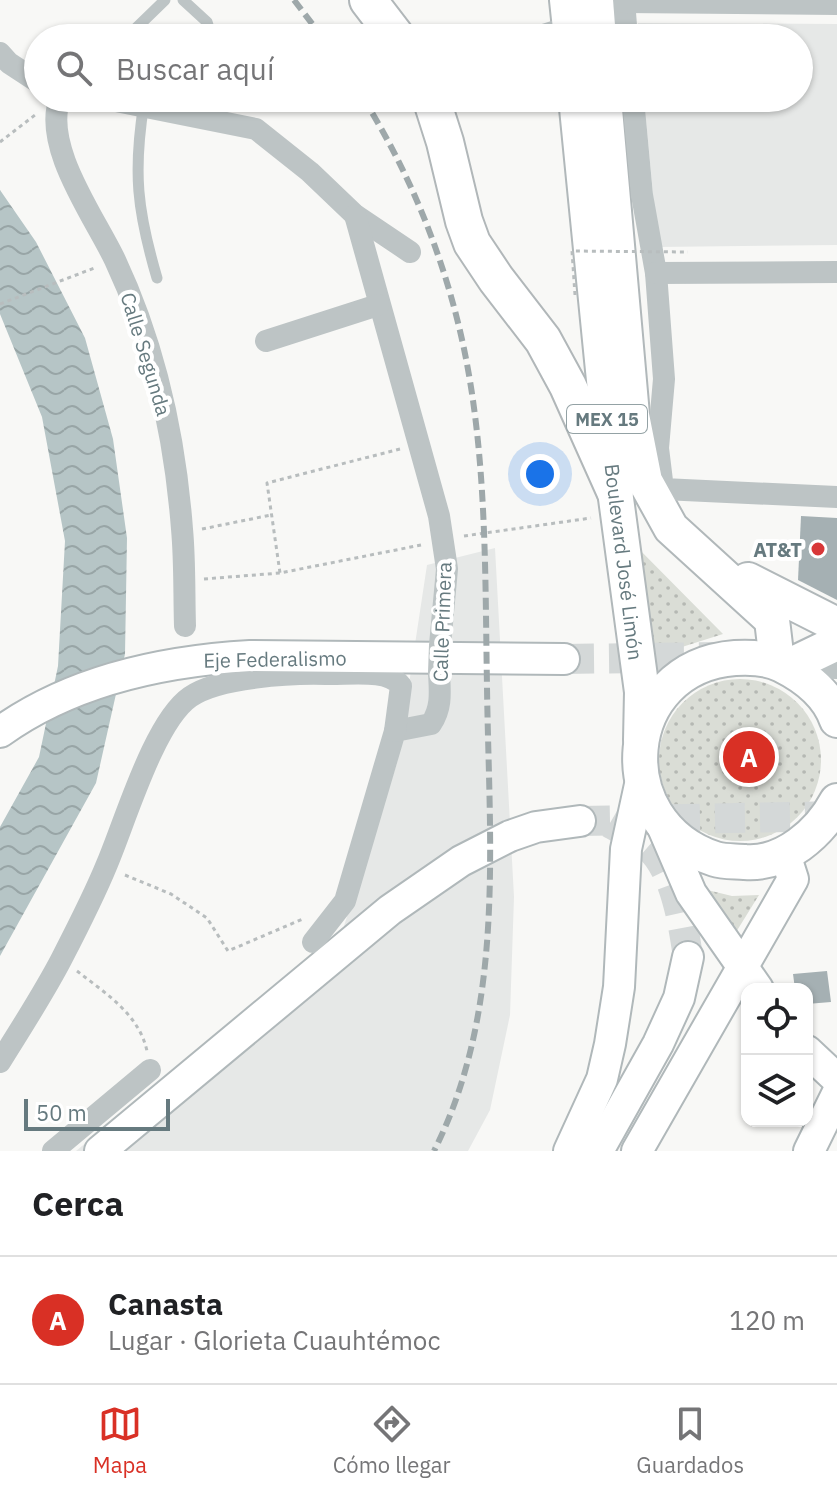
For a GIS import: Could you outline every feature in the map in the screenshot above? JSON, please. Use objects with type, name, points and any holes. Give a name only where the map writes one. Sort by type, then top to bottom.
[{"type":"highway","points":[[435,112],[472,243],[543,340],[568,386],[616,503]]},
{"type":"main road","points":[[578,24],[614,1]]},
{"type":"main road","name":"Boulevard José Limón","points":[[577,112],[616,503],[642,692],[641,780]]},
{"type":"main road","name":"Boulevard José Limón","points":[[605,112],[638,455],[655,504],[671,528],[772,620],[782,665]]},
{"type":"main road","points":[[612,183],[633,251],[644,367],[658,448]]},
{"type":"main road","points":[[701,555],[837,625]]},
{"type":"main road","points":[[782,665],[837,643]]},
{"type":"main road","name":"Eje Federalismo","points":[[0,732],[65,696],[128,674],[172,664],[250,656],[564,659]]},
{"type":"main road","points":[[641,740],[651,712],[668,688],[691,670],[719,659],[748,657],[782,665],[817,688],[837,720]]},
{"type":"main road","points":[[641,780],[648,803],[661,823],[691,893],[750,979]]},
{"type":"main road","points":[[569,1151],[602,1079],[610,1044],[619,987],[626,849],[641,780]]},
{"type":"main road","points":[[661,823],[686,846],[718,860],[752,862],[785,854],[811,837],[834,813]]},
{"type":"main road","points":[[100,1151],[390,910],[461,861],[510,836],[536,827],[580,821]]},
{"type":"main road","points":[[637,1151],[750,979],[793,879],[785,854]]},
{"type":"main road","points":[[598,1151],[658,1044],[679,998],[688,957]]},
{"type":"main road","points":[[811,1055],[837,1079]]},
{"type":"main road","points":[[809,1151],[837,1094]]},
{"type":"street","points":[[622,24],[614,1],[837,4]]},
{"type":"street","points":[[0,53],[24,73]]},
{"type":"street","name":"Calle Segunda","points":[[58,112],[55,126],[59,150],[116,262],[143,333],[167,415],[182,533],[185,626]]},
{"type":"street","points":[[185,112],[256,129],[310,172],[355,215],[410,252]]},
{"type":"street","points":[[634,112],[642,195],[656,273],[664,379],[658,448],[663,489],[837,497]]},
{"type":"street","name":"Calle Primera","points":[[355,215],[439,516],[447,569],[438,714],[431,724],[395,731]]},
{"type":"street","points":[[656,273],[837,272]]},
{"type":"street","points":[[266,341],[378,305]]},
{"type":"street","points":[[782,665],[837,668]]},
{"type":"street","points":[[0,1062],[62,959],[106,867],[154,747],[179,705],[215,686],[298,674],[379,674],[395,679],[401,686],[395,731],[345,901],[313,942]]},
{"type":"street","points":[[53,1151],[150,1070]]},
{"type":"lane","points":[[142,24],[165,0]]},
{"type":"lane","points":[[183,0],[208,24]]},
{"type":"lane","points":[[142,112],[138,136],[137,193],[157,278]]},
{"type":"path","points":[[0,142],[39,112]]},
{"type":"path","points":[[575,295],[572,251],[688,252]]},
{"type":"path","points":[[0,304],[84,270]]},
{"type":"path","points":[[280,573],[267,483],[419,444]]},
{"type":"path","points":[[185,580],[280,573],[616,503]]},
{"type":"path","points":[[182,533],[271,515]]},
{"type":"path","points":[[106,867],[171,894],[207,918],[228,951],[345,901]]},
{"type":"path","points":[[62,959],[116,1002],[135,1022],[146,1045],[150,1070]]},
{"type":"shaded area","points":[[638,23],[837,24],[837,245],[658,247],[645,112],[813,112],[813,24]]},
{"type":"shaded area","points":[[627,537],[723,634],[682,647],[647,680]]},
{"type":"shaded area","points":[[495,548],[514,897],[510,1015],[490,1110],[468,1151],[76,1151],[343,929],[397,763],[427,565]]},
{"type":"shaded area","points":[[740,679],[771,685],[798,702],[815,729],[821,760],[815,791],[798,818],[771,835],[740,841],[709,835],[682,818],[665,791],[659,760],[665,729],[682,702],[709,685]]},
{"type":"shaded area","points":[[695,887],[732,896],[759,895],[733,937]]},
{"type":"water","points":[[0,190],[36,242],[85,338],[113,439],[127,538],[125,654],[96,783],[0,956],[0,827],[39,757],[58,666],[65,541],[42,417],[0,314]]},
{"type":"building","name":"AT&T","points":[[801,516],[837,518],[837,600],[798,580]]},
{"type":"building","points":[[827,971],[831,1002],[813,1004],[813,983],[794,983],[793,974]]},
{"type":"tunnel","points":[[564,659],[723,657]]},
{"type":"tunnel","points":[[580,821],[837,816]]},
{"type":"tunnel","points":[[610,823],[648,846],[665,868],[676,897],[688,957]]},
{"type":"railway","points":[[294,0],[312,24]]},
{"type":"railway","points":[[371,112],[424,216],[446,279],[471,386],[481,471],[490,805],[488,924],[483,982],[473,1040],[457,1096],[434,1151]]},
{"type":"place","name":"AT&T","points":[[818,549]]},
{"type":"place","name":"Canasta","points":[[749,757]]}]
